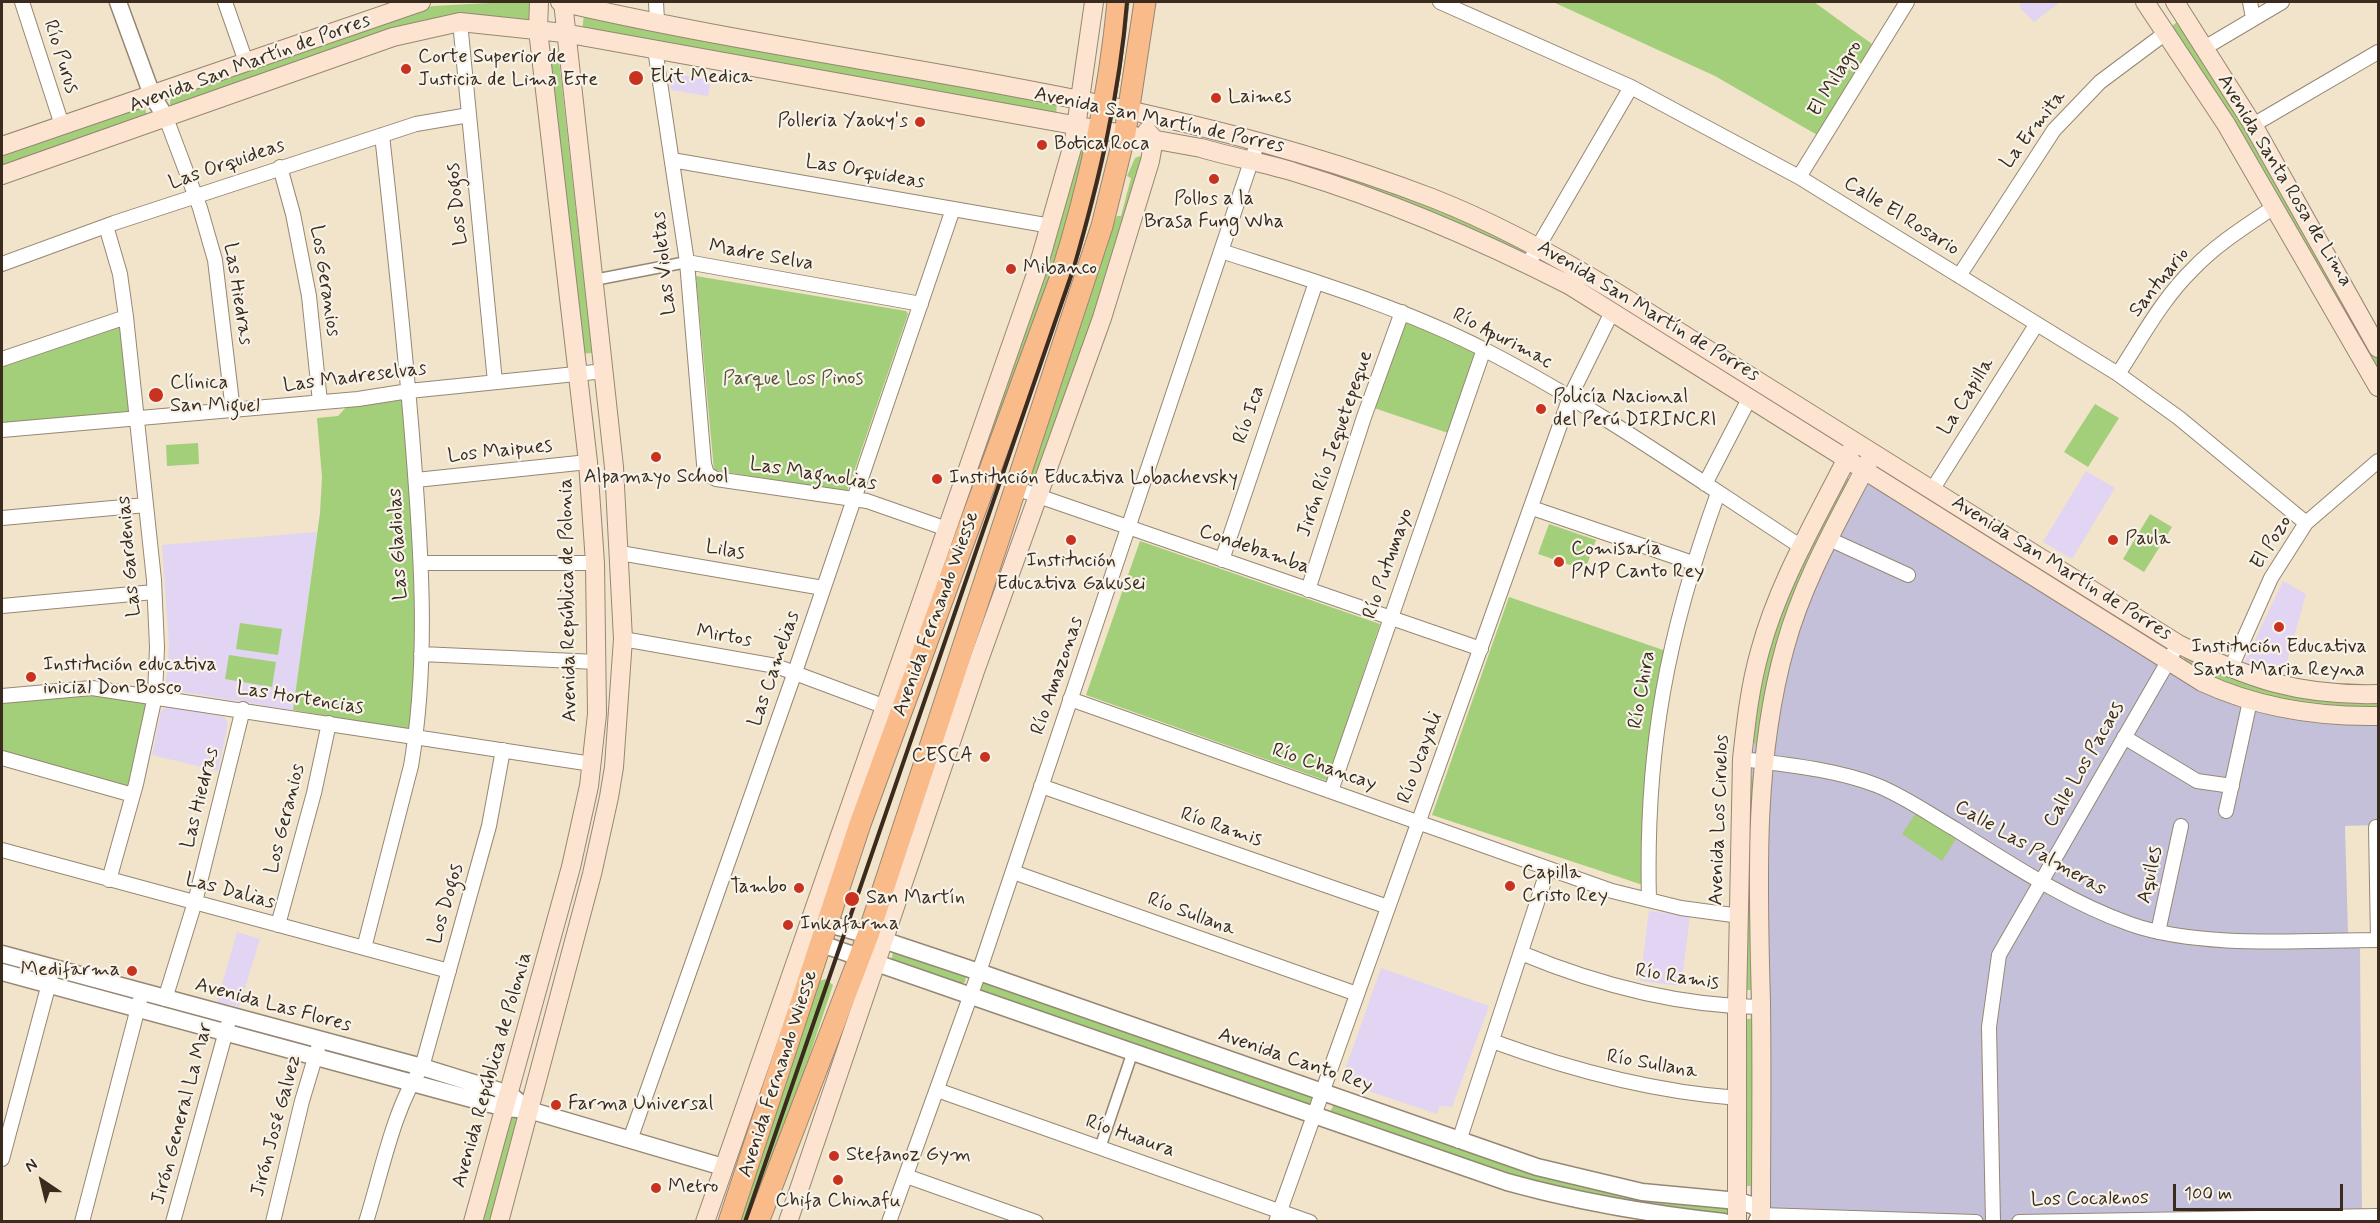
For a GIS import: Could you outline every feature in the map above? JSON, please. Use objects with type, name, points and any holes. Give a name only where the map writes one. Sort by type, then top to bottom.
[{"type":"main road","name":"Avenida San Martín de Porres","points":[[2,146],[422,2]]},
{"type":"main road","name":"Avenida República de Polonia","points":[[474,1221],[571,867],[592,764],[597,714],[595,563],[588,462],[580,375],[538,30],[539,2]]},
{"type":"main road","name":"Avenida San Martín de Porres","points":[[562,2],[1129,109],[1258,141],[1346,167],[1433,199],[1538,247],[1614,291],[2178,644],[2230,670],[2258,680],[2319,693],[2379,694]]},
{"type":"main road","points":[[499,1221],[609,797],[614,767],[623,639],[621,554],[605,371],[562,2]]},
{"type":"main road","name":"Avenida Fernando Wiesse","points":[[729,1221],[883,706],[947,529],[1051,226],[1076,125],[1094,2]]},
{"type":"main road","name":"Avenida Fernando Wiesse","points":[[705,1221],[723,1167],[893,730],[1060,279],[1081,213],[1100,129],[1118,2]]},
{"type":"main road","name":"Avenida Fernando Wiesse","points":[[876,938],[942,718],[1116,178],[1145,2]]},
{"type":"main road","name":"Avenida Santa Rosa de Lima","points":[[2145,2],[2226,124],[2379,387]]},
{"type":"main road","name":"Avenida Santa Rosa de Lima","points":[[2175,2],[2206,47],[2253,125],[2379,348]]},
{"type":"main road","name":"Avenida San Martín de Porres","points":[[2,175],[393,37],[460,22],[564,33],[1179,144],[1293,172],[1396,207],[1469,236],[1528,264],[1612,312],[2167,662],[2221,691],[2250,701],[2319,716],[2379,716]]},
{"type":"main road","points":[[1129,109],[1154,139]]},
{"type":"main road","points":[[1179,144],[1184,123]]},
{"type":"main road","name":"Avenida Fernando Wiesse","points":[[758,1221],[868,960],[1038,496],[1102,318],[1145,181],[1154,139]]},
{"type":"main road","name":"Avenida Los Ciruelos","points":[[1737,1221],[1737,1007],[1742,759],[1748,708],[1761,649],[1777,602],[1855,442]]},
{"type":"main road","name":"Avenida Los Ciruelos","points":[[1759,1219],[1761,1007],[1759,917],[1764,762],[1775,686],[1785,645],[1802,598],[1829,539],[1874,454]]},
{"type":"main road","points":[[2035,578],[2046,561]]},
{"type":"main road","points":[[2124,635],[2135,617]]},
{"type":"main road","points":[[2319,693],[2319,716]]},
{"type":"main road","name":"Avenida Fernando Wiesse","points":[[788,1221],[868,960]]},
{"type":"street","name":"Río Purus","points":[[22,2],[62,124]]},
{"type":"street","points":[[118,2],[152,95],[166,118]]},
{"type":"street","points":[[225,2],[246,62]]},
{"type":"street","points":[[656,2],[657,21]]},
{"type":"street","name":"Calle El Rosario","points":[[1440,2],[1474,15],[1631,87],[1799,177],[2118,374],[2179,418],[2306,523]]},
{"type":"street","points":[[1474,15],[1479,2]]},
{"type":"street","name":"El Milagro","points":[[1799,177],[1907,2]]},
{"type":"street","points":[[2250,2],[2253,18]]},
{"type":"street","points":[[2206,47],[2282,2]]},
{"type":"street","name":"Los Dogos","points":[[460,22],[495,382]]},
{"type":"street","name":"La Ermita","points":[[1959,276],[2054,130],[2100,82],[2167,32]]},
{"type":"street","name":"Las Violetas","points":[[655,49],[687,262],[704,464],[707,474]]},
{"type":"street","points":[[2253,125],[2379,52]]},
{"type":"street","points":[[1528,264],[1631,87]]},
{"type":"street","name":"Las Orquideas","points":[[2,264],[280,167],[416,124],[469,114]]},
{"type":"street","name":"Las Hiedras","points":[[166,118],[196,196],[215,260],[233,411]]},
{"type":"street","name":"Las Gladiolas","points":[[364,948],[406,792],[416,736],[421,654],[422,563],[416,480],[382,135]]},
{"type":"street","name":"Río Amazonas","points":[[890,1221],[979,972],[1258,141]]},
{"type":"street","name":"Las Orquideas","points":[[672,160],[1051,226]]},
{"type":"street","name":"Los Geranios","points":[[280,167],[293,213],[309,296],[320,402]]},
{"type":"street","name":"Santuario","points":[[2118,374],[2172,292],[2192,269],[2218,246],[2274,207]]},
{"type":"street","name":"Las Camelias","points":[[630,1140],[795,672],[953,209]]},
{"type":"street","name":"Las Gardenias","points":[[106,226],[120,274],[126,318],[146,505],[157,647],[155,696],[109,880]]},
{"type":"street","name":"Río Apurimac","points":[[1221,251],[1402,312],[1484,349],[1570,397],[1803,548]]},
{"type":"street","name":"Madre Selva","points":[[594,280],[687,262],[921,304]]},
{"type":"street","name":"Río Ica","points":[[1222,560],[1316,282]]},
{"type":"street","name":"Jirón Río Jequetepeque","points":[[1308,590],[1402,312]]},
{"type":"street","name":"Río Ucayali","points":[[1278,1216],[1570,397],[1612,312]]},
{"type":"street","points":[[2,359],[126,318]]},
{"type":"street","name":"La Capilla","points":[[1932,490],[2036,325]]},
{"type":"street","name":"Río Putumayo","points":[[1331,791],[1484,349]]},
{"type":"street","name":"Las Madreselvas","points":[[2,429],[233,411],[605,371]]},
{"type":"street","points":[[1705,484],[1749,399]]},
{"type":"street","name":"El Pozo","points":[[2230,670],[2271,578],[2306,523],[2379,461]]},
{"type":"street","name":"Los Maipues","points":[[416,480],[588,462]]},
{"type":"street","name":"Las Magnolias","points":[[707,474],[716,479],[867,501],[947,529]]},
{"type":"street","name":"Condebamba","points":[[1015,488],[1481,650]]},
{"type":"street","name":"Río Chira","points":[[1649,900],[1648,815],[1656,730],[1670,646],[1693,563],[1719,493]]},
{"type":"street","points":[[2,518],[146,505]]},
{"type":"street","points":[[1532,508],[1693,563]]},
{"type":"street","points":[[1829,539],[1908,575]]},
{"type":"street","name":"Lilas","points":[[621,554],[823,588]]},
{"type":"street","points":[[422,563],[595,563]]},
{"type":"street","points":[[2,606],[154,592]]},
{"type":"street","name":"Mirtos","points":[[623,639],[776,666],[883,706]]},
{"type":"street","name":"Calle Los Pacaes","points":[[1993,1221],[1989,1027],[2000,955],[2178,644]]},
{"type":"street","points":[[421,654],[597,662]]},
{"type":"street","name":"Las Hortencias","points":[[2,696],[92,688],[243,709],[592,764]]},
{"type":"street","name":"Río Chancay","points":[[1070,699],[1612,891],[1740,916]]},
{"type":"street","points":[[2226,811],[2250,701]]},
{"type":"street","name":"Las Hiedras","points":[[165,999],[195,902],[243,709]]},
{"type":"street","name":"Los Geranios","points":[[278,925],[314,793],[329,723]]},
{"type":"street","points":[[2124,737],[2197,781],[2232,786]]},
{"type":"street","name":"Los Dogos","points":[[422,1067],[489,826],[503,750]]},
{"type":"street","points":[[2,758],[132,795]]},
{"type":"street","name":"Calle Las Palmeras","points":[[1742,759],[1835,773],[1876,785],[1907,800],[2040,882],[2107,915],[2158,932],[2246,939],[2378,940]]},
{"type":"street","name":"Río Ramis","points":[[1041,786],[1388,907]]},
{"type":"street","name":"Aquiles","points":[[2158,932],[2181,826]]},
{"type":"street","points":[[2376,827],[2378,940]]},
{"type":"street","name":"Las Dalias","points":[[2,850],[449,971]]},
{"type":"street","points":[[1458,1141],[1548,869]]},
{"type":"street","name":"Río Sullana","points":[[1012,872],[1357,994]]},
{"type":"street","points":[[816,931],[868,960],[1314,1113],[1507,1182],[1642,1217],[1724,1221]]},
{"type":"street","name":"Avenida Canto Rey","points":[[816,931],[876,938],[1537,1167],[1642,1192],[1738,1201],[1755,1206],[1759,1219]]},
{"type":"street","name":"Río Ramis","points":[[1521,952],[1582,977],[1644,994],[1737,1007],[1761,1007]]},
{"type":"street","name":"Avenida Las Flores","points":[[2,954],[230,1017],[411,1082],[507,1101]]},
{"type":"street","points":[[2,1159],[54,969]]},
{"type":"street","name":"Avenida Las Flores","points":[[2,972],[225,1033],[422,1067],[529,1110],[723,1167]]},
{"type":"street","points":[[82,1221],[142,993]]},
{"type":"street","name":"Jirón General La Mar","points":[[173,1221],[230,1017]]},
{"type":"street","name":"Río Sullana","points":[[1492,1041],[1537,1058],[1631,1083],[1738,1098]]},
{"type":"street","name":"Jirón José Galvez","points":[[273,1221],[302,1101],[318,1049]]},
{"type":"street","points":[[1100,1148],[1131,1056]]},
{"type":"street","points":[[366,1221],[411,1082],[422,1067]]},
{"type":"street","name":"Río Huaura","points":[[937,1090],[1100,1148],[1278,1216],[1310,1221]]},
{"type":"street","points":[[906,1176],[1036,1221]]},
{"type":"street","points":[[1642,1192],[1642,1217]]},
{"type":"street","name":"Los Cocalenos","points":[[2019,1221],[2379,1216]]},
{"type":"street","points":[[1759,1219],[1976,1221]]},
{"type":"shaded area","points":[[2019,2],[2060,2],[2034,22],[2021,9]]},
{"type":"shaded area","points":[[669,73],[711,80],[708,96],[671,90]]},
{"type":"shaded area","points":[[1863,457],[2153,643],[2235,686],[2378,705],[2378,825],[2345,826],[2348,933],[2360,948],[2362,1221],[1750,1222],[1751,783],[1755,729]]},
{"type":"shaded area","points":[[2086,471],[2115,488],[2072,559],[2043,542]]},
{"type":"shaded area","points":[[317,532],[293,710],[170,690],[166,682],[169,645],[162,545]]},
{"type":"shaded area","name":"Institución Educativa Santa Maria Reyna","points":[[2283,581],[2306,594],[2283,676],[2247,667],[2245,661]]},
{"type":"shaded area","points":[[168,706],[224,717],[228,723],[218,771],[152,755],[161,711]]},
{"type":"shaded area","points":[[1649,911],[1690,916],[1681,986],[1640,981]]},
{"type":"shaded area","points":[[237,932],[260,939],[239,1007],[217,1002]]},
{"type":"shaded area","points":[[1381,968],[1489,1006],[1452,1107],[1440,1106],[1437,1114],[1348,1084],[1352,1078],[1345,1070]]},
{"type":"green space","points":[[530,2],[530,22],[465,18],[173,110],[170,104],[171,95],[432,6]]},
{"type":"green space","points":[[1553,2],[1814,2],[1872,44],[1819,136],[1715,76]]},
{"type":"green space","points":[[584,15],[1057,101],[1056,116],[582,31]]},
{"type":"green space","points":[[2180,20],[2219,83],[2378,360],[2378,370],[2212,88],[2172,26]]},
{"type":"green space","points":[[545,50],[558,51],[592,353],[581,354]]},
{"type":"green space","points":[[144,105],[148,119],[2,170],[2,154]]},
{"type":"green space","points":[[1081,136],[1092,138],[1066,241],[923,622],[1048,267]]},
{"type":"green space","points":[[1266,150],[1355,175],[1527,245],[1522,256],[1263,159]]},
{"type":"green space","points":[[1143,155],[1144,161],[1039,487],[1026,482],[1109,236],[1117,216],[1121,216],[1131,178],[1127,176],[1135,158]]},
{"type":"green space","name":"Parque Los Pinos","points":[[696,276],[906,311],[908,314],[847,492],[714,470]]},
{"type":"green space","points":[[1405,321],[1475,353],[1448,433],[1374,408]]},
{"type":"green space","points":[[123,325],[132,411],[2,425],[2,365]]},
{"type":"green space","points":[[404,396],[414,605],[411,731],[293,710],[320,513],[322,477],[317,418],[338,416],[350,403]]},
{"type":"green space","points":[[2095,404],[2119,418],[2088,467],[2064,452]]},
{"type":"green space","points":[[198,443],[199,464],[167,466],[166,445]]},
{"type":"green space","points":[[1847,478],[1850,479],[1768,686],[1757,744],[1747,741],[1753,699],[1791,583]]},
{"type":"green space","points":[[2150,514],[2172,527],[2144,572],[2123,559]]},
{"type":"green space","points":[[1549,524],[1596,540],[1585,570],[1538,554]]},
{"type":"green space","points":[[1140,541],[1380,624],[1327,781],[1086,695]]},
{"type":"green space","points":[[1509,597],[1666,651],[1643,885],[1432,815]]},
{"type":"green space","points":[[240,623],[282,629],[278,655],[236,649]]},
{"type":"green space","points":[[2186,654],[2378,701],[2378,712],[2312,708],[2233,688],[2182,663]]},
{"type":"green space","points":[[229,655],[276,662],[272,687],[225,679]]},
{"type":"green space","points":[[92,693],[149,701],[130,787],[2,753],[2,701]]},
{"type":"green space","points":[[1746,776],[1755,777],[1756,990],[1746,990]]},
{"type":"green space","points":[[1916,813],[1956,839],[1942,861],[1902,834]]},
{"type":"green space","points":[[894,950],[966,976],[965,982],[961,985],[891,960]]},
{"type":"green space","points":[[825,979],[833,985],[754,1221],[736,1222],[818,982]]},
{"type":"green space","points":[[985,981],[1313,1096],[1310,1106],[982,993],[980,988]]},
{"type":"green space","points":[[1745,1019],[1756,1019],[1755,1186],[1745,1186]]},
{"type":"green space","points":[[1334,1104],[1636,1198],[1634,1206],[1542,1189],[1330,1112]]},
{"type":"green space","points":[[506,1114],[517,1117],[519,1121],[492,1221],[477,1222]]},
{"type":"green space","points":[[1647,1198],[1729,1206],[1732,1216],[1646,1205]]},
{"type":"railway","points":[[745,1222],[1074,267],[1092,202],[1114,102],[1127,2]]},
{"type":"place","name":"Corte Superior de Justicia de Lima Este","points":[[406,69]]},
{"type":"place","name":"Elit Medica","points":[[636,78]]},
{"type":"place","name":"Laimes","points":[[1216,98]]},
{"type":"place","name":"Polleria Yaoky's","points":[[920,122]]},
{"type":"place","name":"Botica Roca","points":[[1042,145]]},
{"type":"place","name":"Pollos a la Brasa Fung Wha","points":[[1214,179]]},
{"type":"place","name":"Mibanco","points":[[1011,269]]},
{"type":"place","name":"Clínica San Miguel","points":[[156,395]]},
{"type":"place","name":"Policía Nacional del Perú DIRINCRI","points":[[1541,409]]},
{"type":"place","name":"Alpamayo School","points":[[656,457]]},
{"type":"place","name":"Institución Educativa Lobachevsky","points":[[937,479]]},
{"type":"place","name":"Institución Educativa Gakusei","points":[[1071,540]]},
{"type":"place","name":"Paula","points":[[2113,540]]},
{"type":"place","name":"Comisaría PNP Canto Rey","points":[[1559,562]]},
{"type":"place","name":"Institución Educativa Santa Maria Reyna","points":[[2279,627]]},
{"type":"place","name":"Institución educativa inicial Don Bosco","points":[[31,677]]},
{"type":"place","name":"CESCA","points":[[985,757]]},
{"type":"place","name":"Capilla Cristo Rey","points":[[1510,886]]},
{"type":"place","name":"Tambo","points":[[799,888]]},
{"type":"place","name":"San Martín","points":[[852,899]]},
{"type":"place","name":"Inkafarma","points":[[788,925]]},
{"type":"place","name":"Medifarma","points":[[132,971]]},
{"type":"place","name":"Farma Universal","points":[[556,1105]]},
{"type":"place","name":"Stefanoz Gym","points":[[834,1156]]},
{"type":"place","name":"Chifa Chinafu","points":[[838,1180]]},
{"type":"place","name":"Metro","points":[[656,1188]]}]
